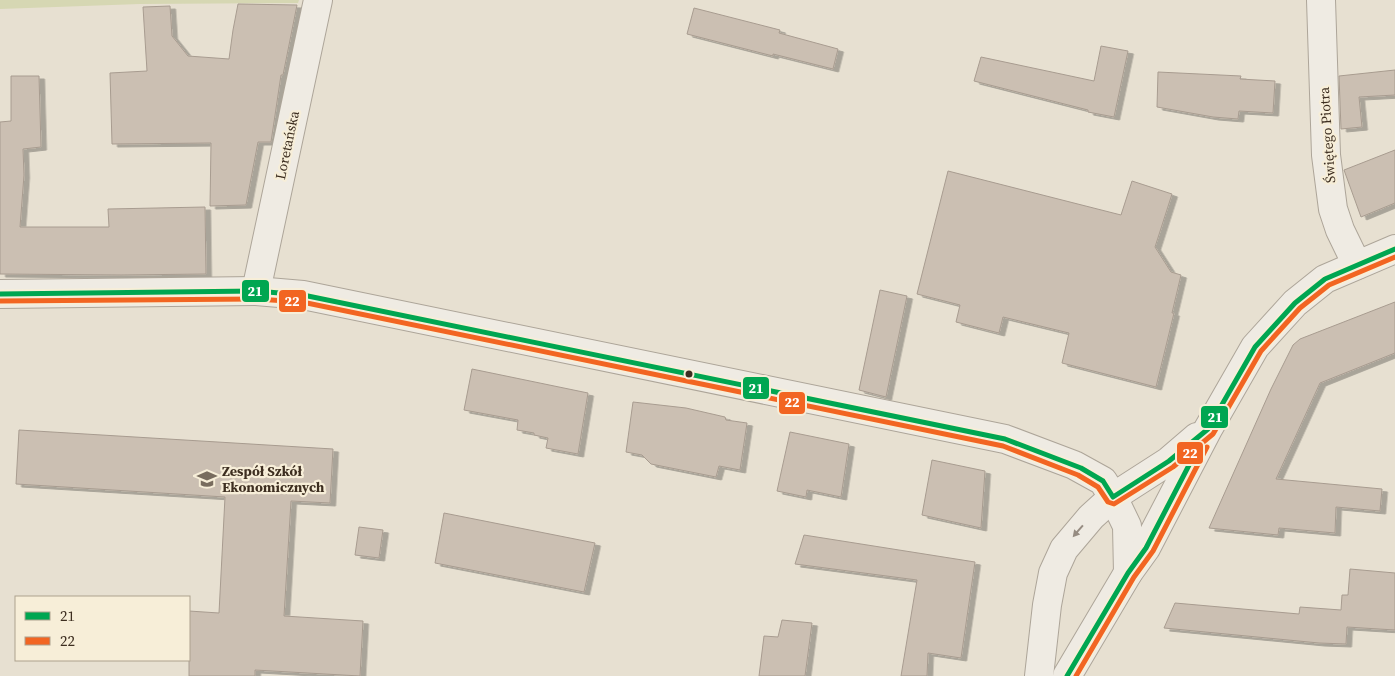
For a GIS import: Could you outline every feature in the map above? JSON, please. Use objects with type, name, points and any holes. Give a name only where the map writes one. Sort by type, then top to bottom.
[{"type":"street","name":"Loretańska","points":[[256,291],[318,0]]},
{"type":"street","name":"Świętego Piotra","points":[[1321,0],[1326,155],[1332,200],[1340,230],[1356,265]]},
{"type":"street","points":[[1068,676],[1128,573],[1146,548],[1208,429],[1255,347],[1295,303],[1326,279],[1395,249]]},
{"type":"street","points":[[0,294],[256,291],[303,295],[1005,439],[1081,468],[1103,481],[1113,497],[1126,526],[1128,573]]},
{"type":"street","points":[[1040,676],[1048,606],[1054,573],[1064,549],[1091,516],[1113,497],[1169,461],[1208,429]]},
{"type":"green space","points":[[0,0],[299,0],[298,3],[140,4],[0,9]]},
{"type":"building","points":[[238,4],[297,5],[283,75],[281,75],[271,142],[258,142],[246,205],[210,206],[211,143],[112,144],[110,73],[147,71],[143,7],[170,6],[172,36],[188,56],[229,59]]},
{"type":"building","points":[[694,8],[780,30],[779,33],[838,49],[833,69],[687,34]]},
{"type":"building","points":[[1101,46],[1128,51],[1114,117],[1088,112],[1088,110],[974,81],[981,57],[1094,81]]},
{"type":"building","points":[[1395,70],[1395,95],[1359,97],[1362,127],[1341,129],[1339,76]]},
{"type":"building","points":[[1158,72],[1241,76],[1240,79],[1275,81],[1273,113],[1239,111],[1238,119],[1213,117],[1157,107]]},
{"type":"building","points":[[11,76],[39,76],[41,147],[23,149],[24,175],[20,227],[109,227],[108,209],[205,207],[206,274],[0,274],[0,122],[11,121]]},
{"type":"building","points":[[1395,150],[1395,203],[1361,217],[1344,170]]},
{"type":"building","points":[[948,171],[1121,215],[1132,181],[1172,194],[1155,247],[1171,272],[1181,275],[1156,387],[1062,363],[1069,333],[1003,317],[999,333],[956,322],[960,305],[917,294]]},
{"type":"building","points":[[880,290],[907,296],[886,397],[859,390]]},
{"type":"building","points":[[1395,302],[1395,353],[1320,383],[1276,479],[1382,489],[1380,511],[1336,507],[1335,533],[1279,528],[1278,535],[1209,528],[1271,389],[1293,345],[1300,339]]},
{"type":"building","points":[[472,369],[588,393],[578,454],[546,448],[548,438],[517,430],[518,420],[464,410]]},
{"type":"building","points":[[633,402],[686,408],[725,417],[726,420],[747,423],[740,470],[719,466],[716,477],[651,464],[642,455],[626,452]]},
{"type":"building","points":[[19,430],[333,449],[330,503],[291,501],[284,616],[363,621],[360,676],[255,670],[255,676],[189,676],[190,611],[219,613],[225,497],[16,484]]},
{"type":"building","points":[[790,432],[849,444],[841,497],[807,490],[806,497],[777,491]]},
{"type":"building","points":[[932,460],[985,471],[981,528],[922,515]]},
{"type":"building","points":[[444,513],[595,543],[584,592],[435,563]]},
{"type":"building","points":[[359,527],[383,530],[379,558],[355,555]]},
{"type":"building","points":[[804,535],[975,562],[961,658],[928,653],[927,676],[901,676],[917,580],[795,564]]},
{"type":"building","points":[[1350,569],[1395,573],[1395,630],[1347,627],[1346,644],[1164,628],[1175,603],[1299,614],[1300,607],[1341,610],[1342,595],[1348,595]]},
{"type":"building","points":[[782,620],[812,623],[805,676],[759,676],[764,636],[778,637]]},
{"type":"transit line","name":"21","points":[[0,294],[256,291],[303,295],[1005,439],[1081,468],[1103,481],[1113,497],[1169,461],[1208,429],[1255,347],[1295,303],[1325,279],[1395,249]]},
{"type":"transit line","name":"22","points":[[0,301],[256,299],[302,302],[1003,446],[1078,475],[1098,487],[1108,502],[1114,504],[1173,467],[1213,434],[1261,351],[1300,308],[1329,285],[1395,257]]},
{"type":"transit line","name":"21","points":[[1067,676],[1128,573],[1146,548],[1200,444]]},
{"type":"transit line","name":"22","points":[[1076,676],[1134,577],[1153,551],[1207,447]]},
{"type":"place","name":"Zespół Szkół Ekonomicznych","points":[[207,479]]}]
